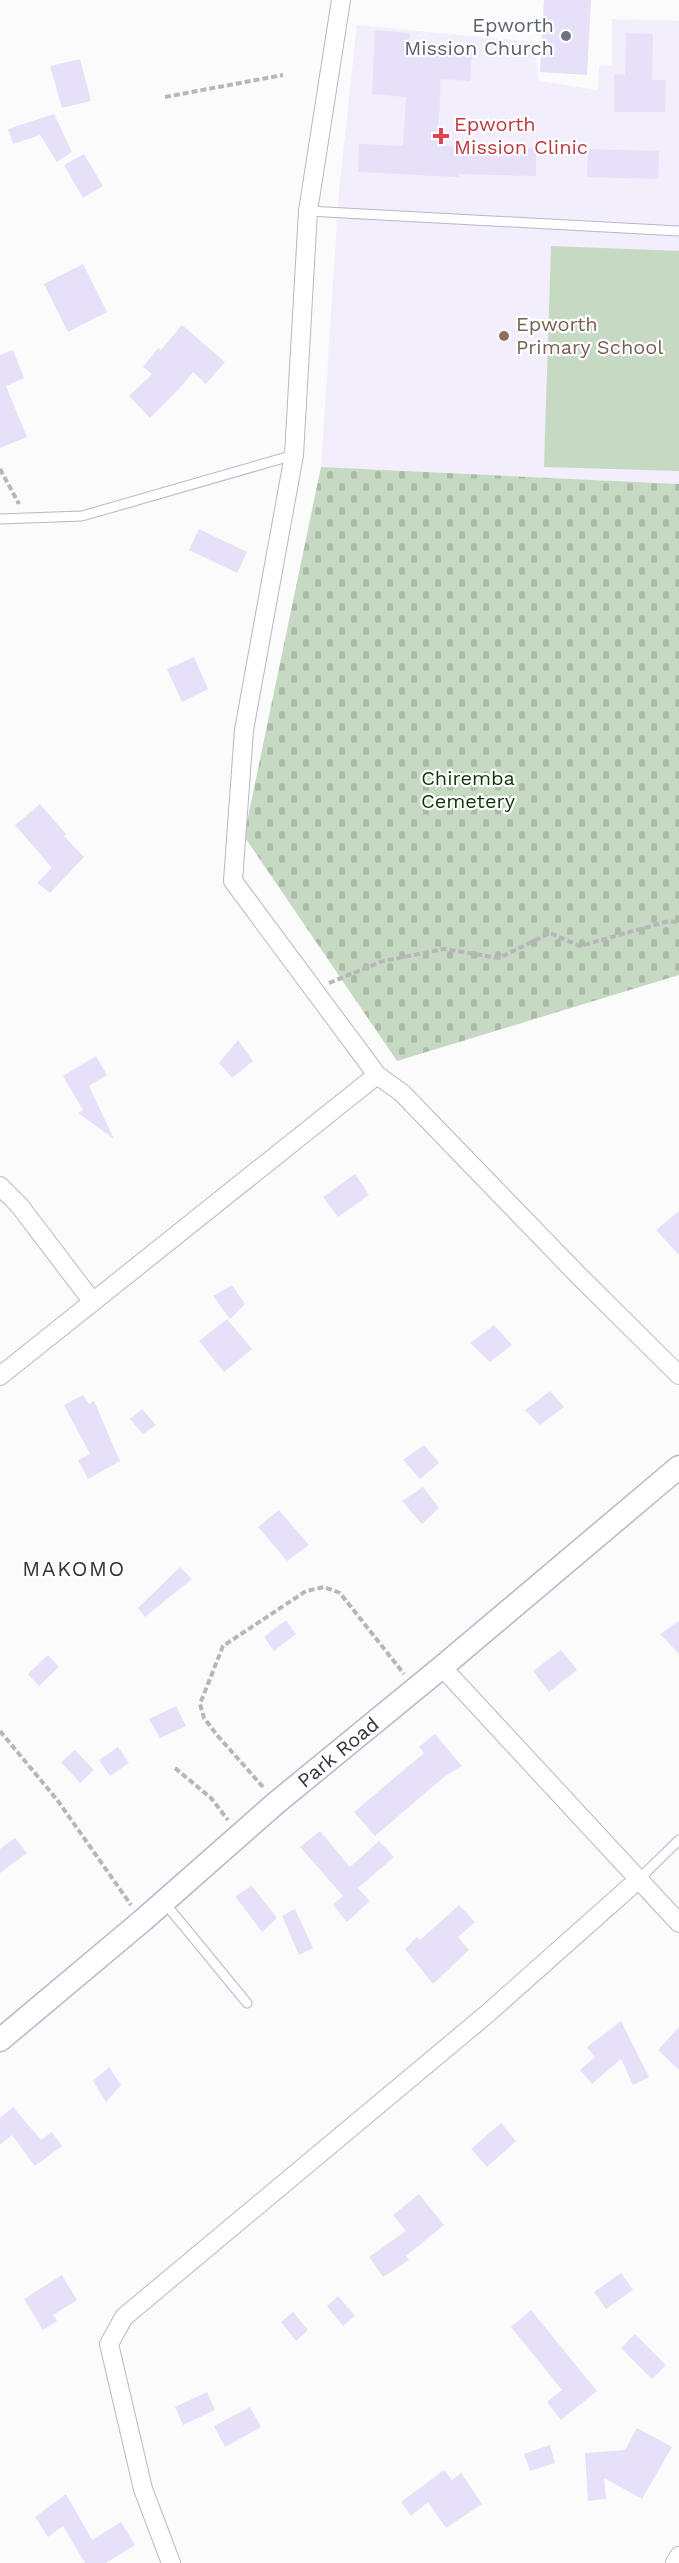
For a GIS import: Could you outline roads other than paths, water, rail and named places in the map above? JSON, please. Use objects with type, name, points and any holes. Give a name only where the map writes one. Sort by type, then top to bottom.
[{"type":"street","points":[[341,0],[308,211],[294,455],[244,730],[233,881],[315,988],[377,1075],[402,1093],[579,1276],[679,1375]]},
{"type":"street","points":[[0,1376],[377,1075]]},
{"type":"street","points":[[0,1186],[19,1205],[92,1301]]},
{"type":"street","name":"Park Road","points":[[0,2040],[164,1902],[276,1803],[416,1689],[679,1467]]},
{"type":"street","points":[[442,1667],[640,1878],[679,1923]]},
{"type":"street","points":[[171,2563],[143,2489],[109,2344],[124,2317],[487,2014],[640,1878]]},
{"type":"street","points":[[675,2563],[679,2556]]},
{"type":"lane","points":[[308,211],[679,231]]},
{"type":"lane","points":[[0,519],[82,516],[294,455]]},
{"type":"lane","points":[[640,1878],[679,1840]]},
{"type":"lane","points":[[164,1902],[248,2003]]},
{"type":"place","name":"Epworth Mission Church","points":[[566,36]]},
{"type":"place","name":"Epworth Mission Clinic","points":[[441,136]]},
{"type":"place","name":"Epworth Primary School","points":[[504,336]]},
{"type":"district","name":"MAKOMO","points":[[74,1568]]},
{"type":"park label","name":"Chiremba Cemetery","points":[[468,790]]}]
